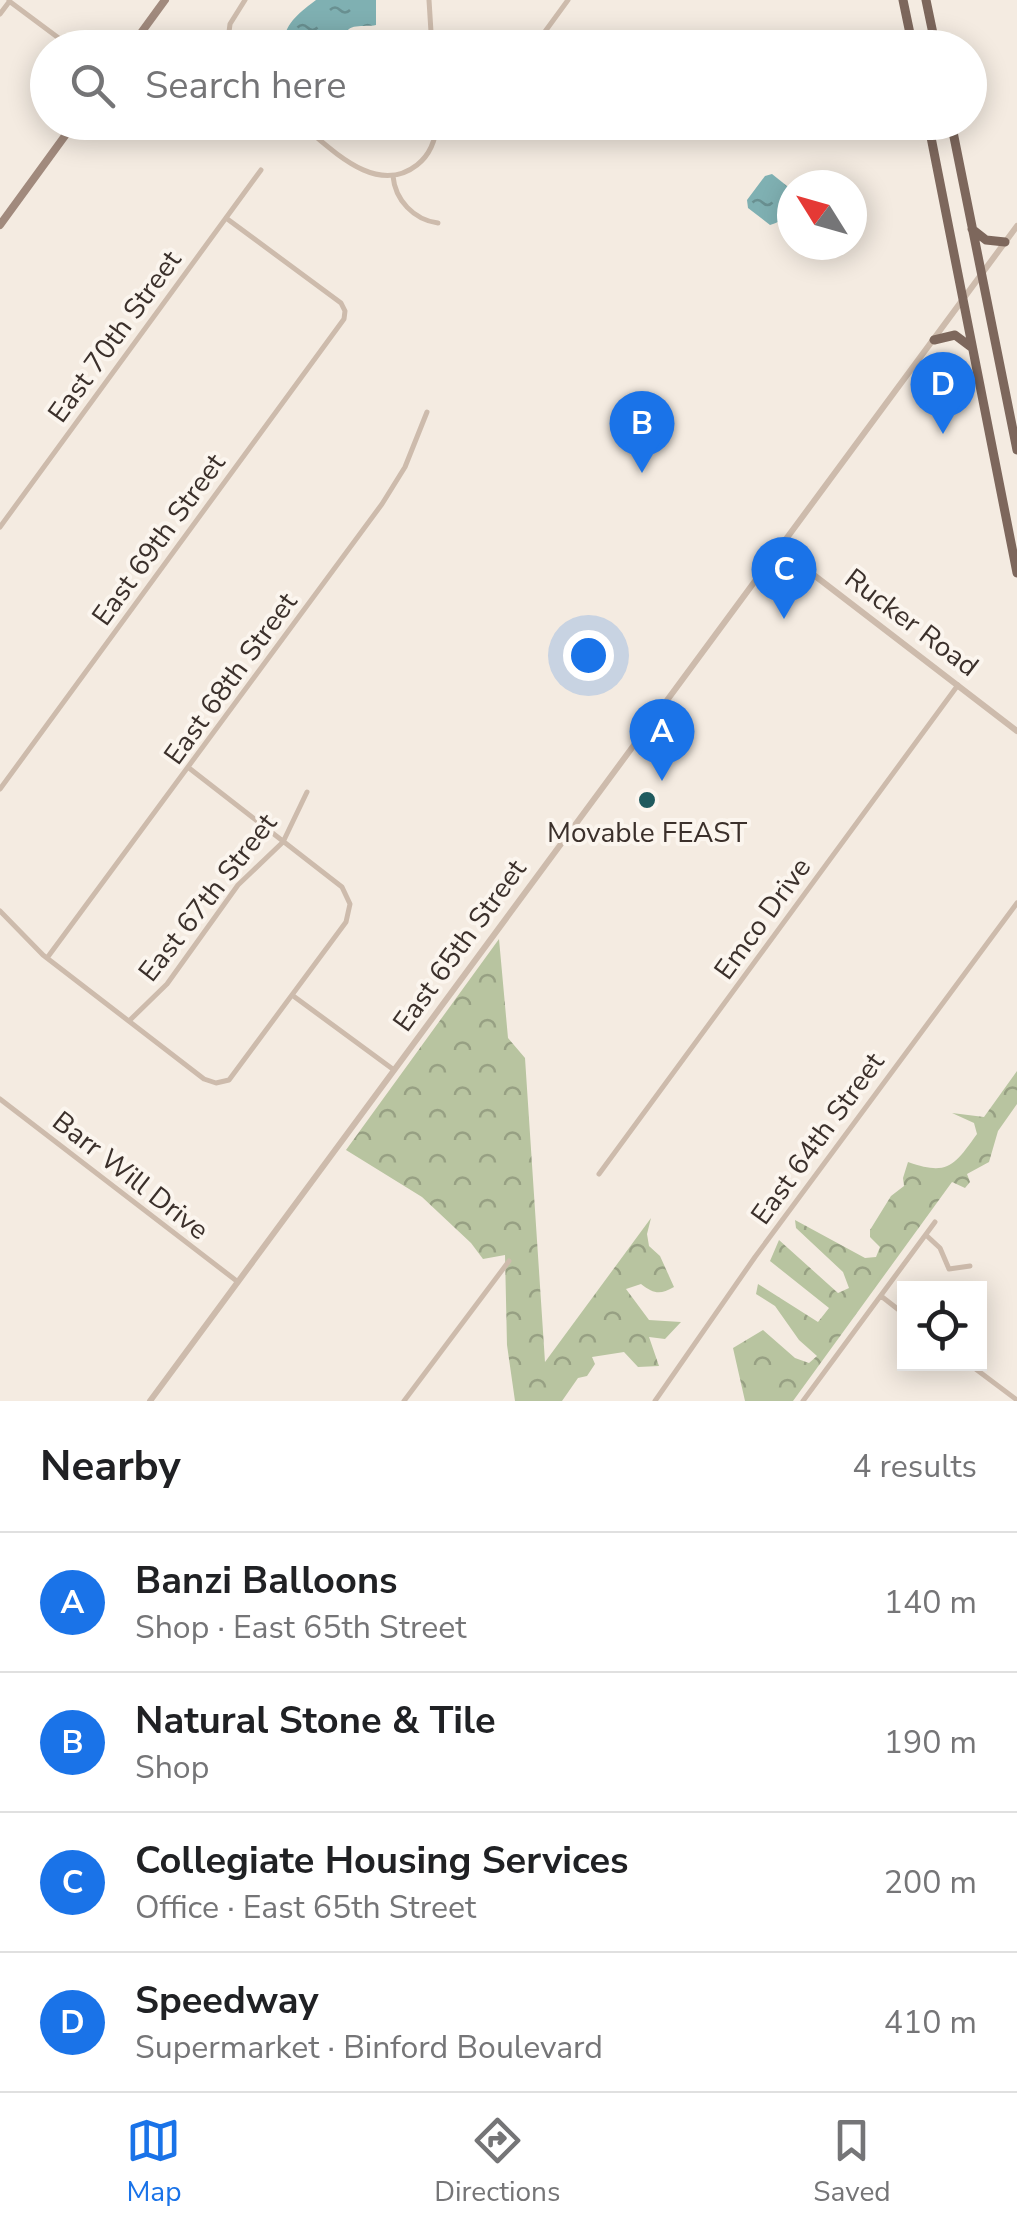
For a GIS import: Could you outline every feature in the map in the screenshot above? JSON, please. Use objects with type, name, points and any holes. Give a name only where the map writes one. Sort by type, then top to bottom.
[{"type":"main road","points":[[143,30],[165,0]]},
{"type":"main road","points":[[903,0],[909,30]]},
{"type":"main road","points":[[926,0],[932,30]]},
{"type":"main road","points":[[0,225],[62,140]]},
{"type":"main road","points":[[932,140],[1017,573]]},
{"type":"main road","points":[[955,140],[1017,450]]},
{"type":"main road","points":[[972,228],[989,241],[1006,242]]},
{"type":"main road","points":[[934,340],[954,335],[972,348]]},
{"type":"street","points":[[229,30],[245,0]]},
{"type":"street","points":[[430,0],[431,30]]},
{"type":"street","points":[[547,30],[568,0]]},
{"type":"street","points":[[0,14],[10,1],[48,30]]},
{"type":"street","points":[[322,140],[362,170],[392,176],[409,170],[428,154],[434,140]]},
{"type":"street","name":"East 70th Street","points":[[0,526],[260,170]]},
{"type":"street","points":[[392,176],[396,194],[404,205],[438,224]]},
{"type":"street","name":"East 69th Street","points":[[0,789],[344,319],[342,303],[226,218]]},
{"type":"street","name":"East 65th Street","points":[[150,1401],[1017,226]]},
{"type":"street","name":"East 68th Street","points":[[47,958],[382,504],[405,467],[427,412]]},
{"type":"street","name":"Rucker Road","points":[[779,549],[1017,731]]},
{"type":"street","name":"Emco Drive","points":[[598,1174],[958,685]]},
{"type":"street","points":[[0,910],[47,958],[204,1079],[218,1084],[232,1078],[346,922],[350,904],[342,887],[188,768]]},
{"type":"street","name":"East 67th Street","points":[[129,1021],[167,984],[238,885],[283,842],[307,792]]},
{"type":"street","name":"East 64th Street","points":[[655,1401],[816,1174],[1017,903]]},
{"type":"street","points":[[292,995],[394,1070]]},
{"type":"street","name":"Barr Will Drive","points":[[0,1099],[238,1282]]},
{"type":"street","points":[[803,1401],[935,1222]]},
{"type":"street","points":[[926,1235],[942,1250],[949,1269],[970,1266]]},
{"type":"street","points":[[404,1401],[508,1261]]},
{"type":"street","points":[[881,1296],[897,1309]]},
{"type":"street","points":[[978,1371],[1017,1400]]},
{"type":"green space","points":[[499,939],[508,1038],[525,1058],[545,1362],[651,1218],[649,1246],[660,1256],[674,1287],[661,1292],[641,1284],[626,1289],[649,1320],[681,1322],[665,1339],[649,1337],[659,1366],[638,1367],[624,1352],[592,1357],[595,1364],[587,1376],[578,1378],[562,1401],[515,1401],[507,1345],[505,1255],[483,1259],[422,1197],[346,1150]]},
{"type":"green space","points":[[1017,1071],[1017,1104],[998,1131],[989,1162],[967,1174],[970,1182],[965,1188],[952,1182],[793,1401],[745,1401],[733,1348],[763,1330],[795,1358],[809,1363],[817,1356],[799,1340],[775,1306],[756,1294],[758,1284],[818,1322],[829,1308],[770,1261],[779,1240],[838,1293],[849,1288],[843,1272],[796,1228],[795,1220],[865,1258],[876,1257],[880,1247],[870,1237],[870,1230],[891,1196],[904,1186],[908,1162],[941,1168],[956,1161],[977,1134],[974,1123],[952,1113],[984,1117]]},
{"type":"water","points":[[316,0],[376,0],[376,25],[348,30],[287,30],[298,14]]},
{"type":"water","points":[[772,174],[777,178],[777,222],[770,225],[748,208],[747,200],[765,176]]},
{"type":"place","name":"Speedway","points":[[943,434]]},
{"type":"place","name":"Natural Stone & Tile","points":[[642,473]]},
{"type":"place","name":"Collegiate Housing Services","points":[[784,619]]},
{"type":"place","name":"Banzi Balloons","points":[[662,781]]},
{"type":"place","name":"Movable FEAST","points":[[647,800]]}]
